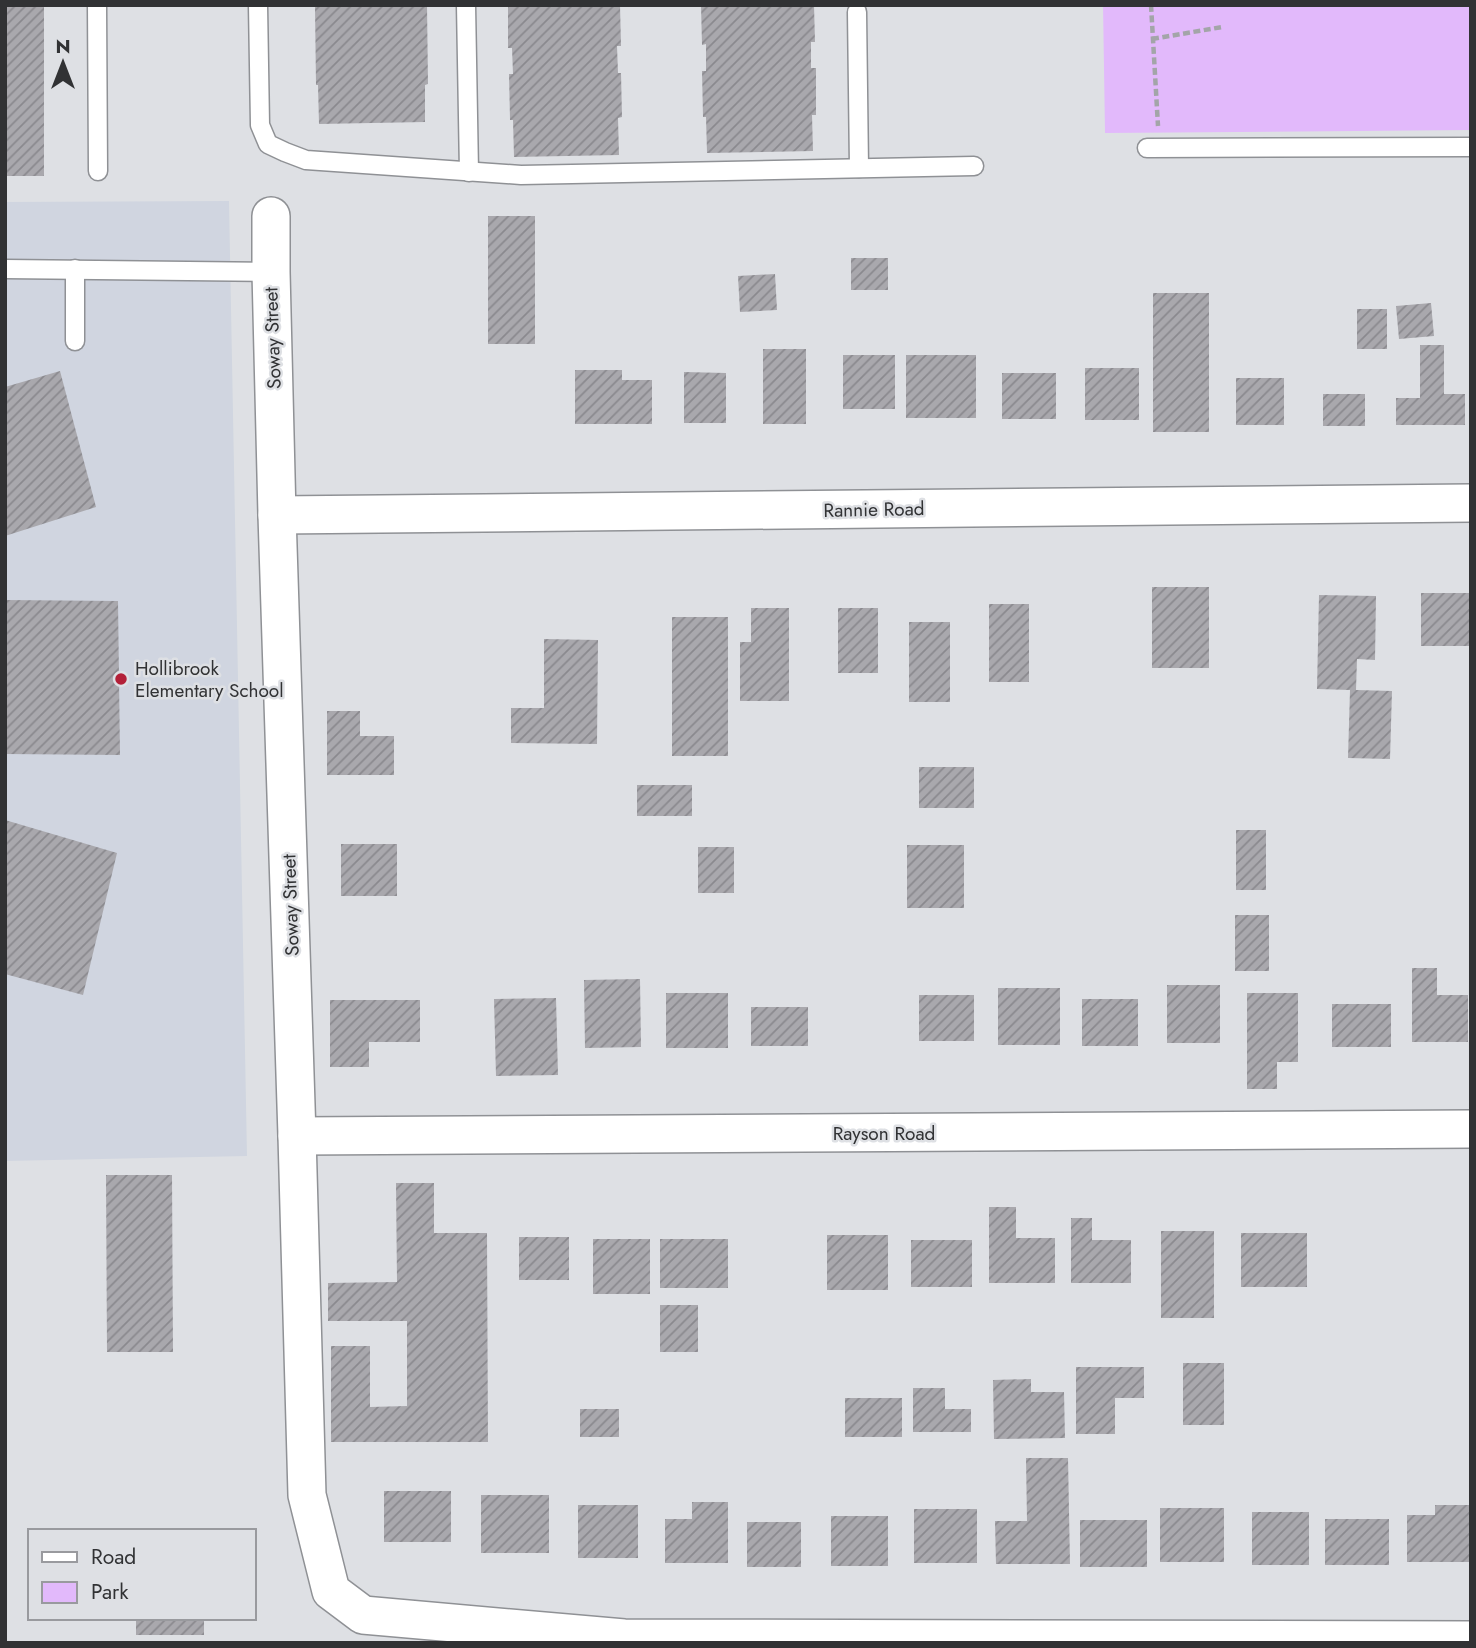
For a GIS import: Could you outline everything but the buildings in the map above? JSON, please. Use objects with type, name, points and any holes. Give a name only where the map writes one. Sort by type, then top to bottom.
[{"type":"street","name":"Soway Street","points":[[271,216],[277,515],[307,1494],[331,1591],[363,1615],[624,1638],[1449,1641]]},
{"type":"street","name":"Rannie Road","points":[[277,515],[1471,503]]},
{"type":"street","name":"Rayson Road","points":[[297,1136],[1471,1129]]},
{"type":"lane","points":[[97,5],[98,171]]},
{"type":"lane","points":[[258,5],[260,125],[268,144],[306,160],[521,175],[974,166]]},
{"type":"lane","points":[[466,5],[469,172]]},
{"type":"lane","points":[[858,12],[859,168]]},
{"type":"lane","points":[[1154,148],[1471,147]]},
{"type":"lane","points":[[5,269],[271,272]]},
{"type":"lane","points":[[75,269],[75,341]]},
{"type":"path","points":[[1150,5],[1154,148]]},
{"type":"path","points":[[1153,39],[1222,27]]},
{"type":"shaded area","name":"Hollibrook Elementary School","points":[[229,201],[247,1156],[5,1161],[5,202]]},
{"type":"green space","points":[[1103,5],[1471,5],[1471,130],[1105,133]]},
{"type":"place","name":"Hollibrook Elementary School","points":[[121,679]]}]
